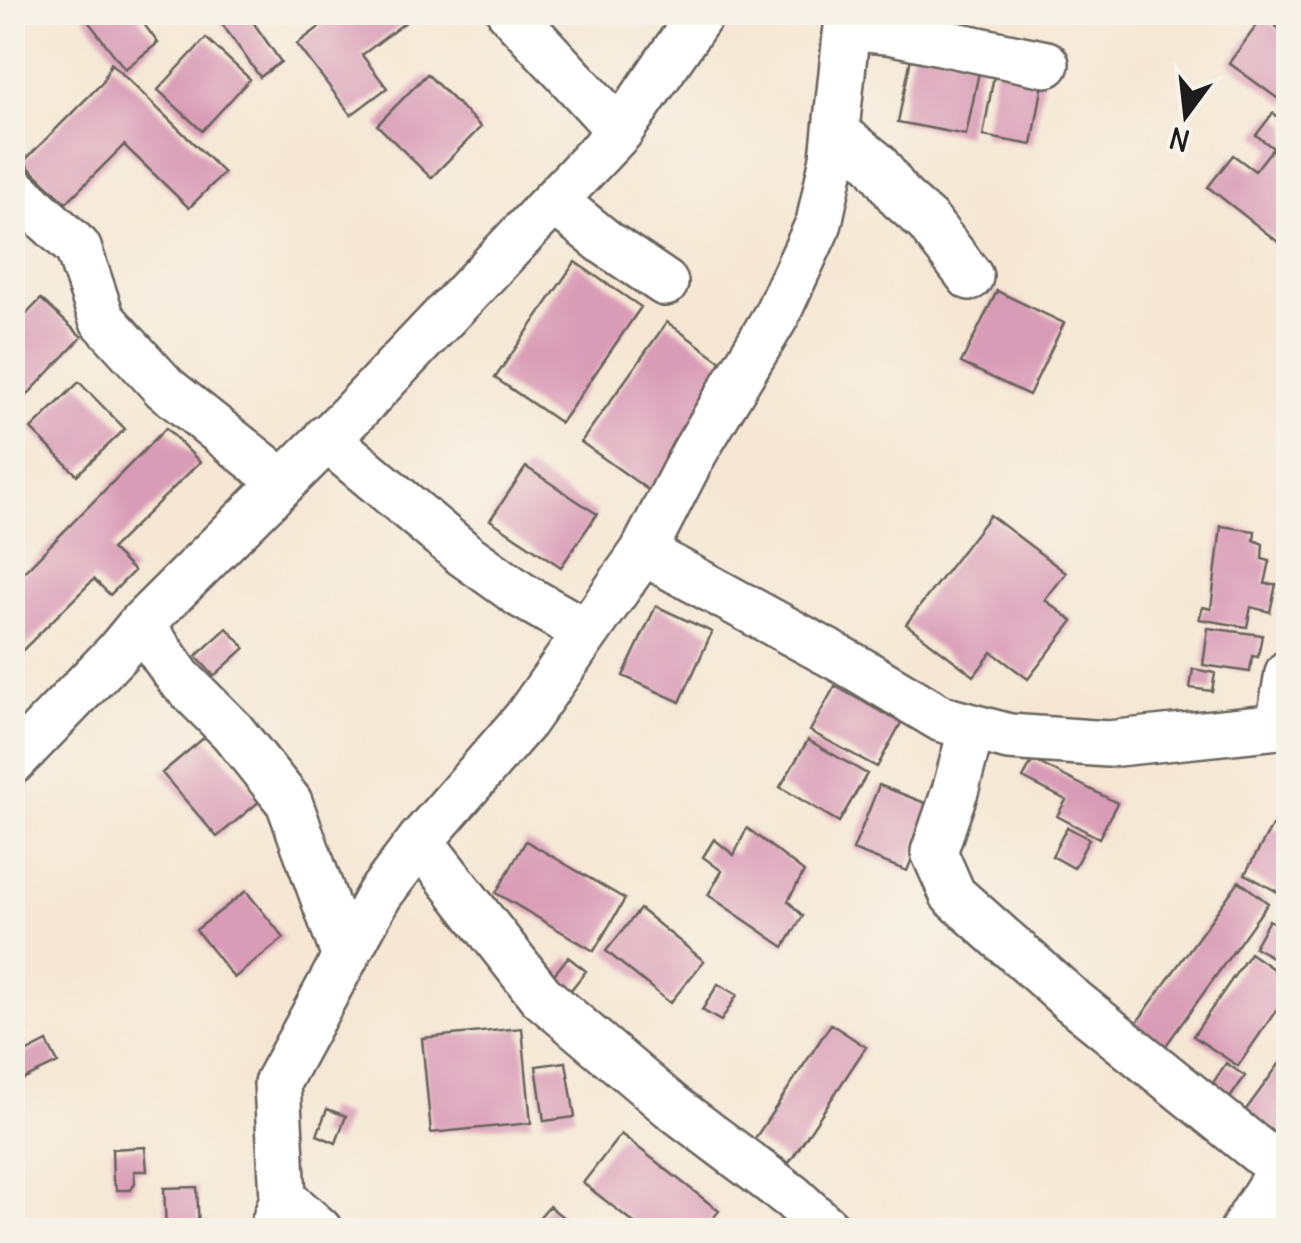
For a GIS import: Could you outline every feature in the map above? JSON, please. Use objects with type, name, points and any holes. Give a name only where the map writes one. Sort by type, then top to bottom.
[{"type":"street","points":[[510,12],[620,131]]},
{"type":"street","points":[[12,762],[140,624],[326,438],[620,131],[702,12]]},
{"type":"street","points":[[318,1230],[277,1214],[277,1083],[379,894],[525,720],[643,552],[694,454],[776,316],[819,223],[833,158],[849,20],[1046,64]]},
{"type":"street","points":[[836,132],[875,163],[970,277]]},
{"type":"street","points":[[16,191],[78,248],[102,319],[164,388],[283,482]]},
{"type":"street","points":[[554,201],[665,284]]},
{"type":"street","points":[[326,438],[465,555],[521,595],[586,632]]},
{"type":"street","points":[[643,552],[856,667],[942,719],[1008,737],[1108,744],[1284,725],[1288,673]]},
{"type":"street","points":[[140,624],[179,678],[232,731],[290,802],[345,957]]},
{"type":"street","points":[[972,727],[934,852],[953,896],[1069,998],[1280,1168],[1243,1230]]},
{"type":"street","points":[[420,841],[541,996],[671,1106],[792,1197],[828,1230]]},
{"type":"building","points":[[81,12],[135,12],[158,43],[125,69]]},
{"type":"building","points":[[233,12],[246,12],[281,62],[260,77],[220,21]]},
{"type":"building","points":[[339,12],[419,12],[362,55],[387,88],[351,115],[297,44]]},
{"type":"building","points":[[1263,17],[1288,35],[1288,106],[1229,63]]},
{"type":"building","points":[[206,38],[250,79],[202,131],[158,90]]},
{"type":"building","points":[[913,48],[981,62],[966,135],[898,122]]},
{"type":"building","points":[[111,63],[224,173],[189,208],[124,145],[66,203],[23,162],[102,83]]},
{"type":"building","points":[[996,64],[1045,72],[1032,145],[983,136]]},
{"type":"building","points":[[427,74],[481,127],[431,178],[377,125]]},
{"type":"building","points":[[1273,113],[1288,125],[1288,229],[1278,242],[1208,187],[1233,155],[1255,171],[1273,148],[1256,135]]},
{"type":"building","points":[[575,262],[641,307],[561,423],[495,378]]},
{"type":"building","points":[[997,291],[1064,323],[1029,395],[961,363]]},
{"type":"building","points":[[41,299],[82,337],[12,411],[12,329]]},
{"type":"building","points":[[667,322],[737,373],[651,492],[581,442]]},
{"type":"building","points":[[79,382],[125,429],[77,475],[31,429]]},
{"type":"building","points":[[166,428],[200,462],[111,549],[134,571],[110,595],[94,579],[12,661],[12,584]]},
{"type":"building","points":[[526,467],[597,514],[561,567],[490,520]]},
{"type":"building","points":[[990,515],[1066,573],[1045,600],[1073,621],[1028,679],[992,652],[974,676],[906,624]]},
{"type":"building","points":[[1221,526],[1255,531],[1254,540],[1263,544],[1262,559],[1270,561],[1265,584],[1276,584],[1270,612],[1251,607],[1247,627],[1199,619],[1203,607],[1211,609]]},
{"type":"building","points":[[656,606],[712,632],[680,702],[623,676]]},
{"type":"building","points":[[227,628],[245,648],[214,676],[196,656]]},
{"type":"building","points":[[1208,628],[1262,635],[1258,657],[1252,656],[1250,672],[1203,665]]},
{"type":"building","points":[[1193,669],[1215,673],[1212,691],[1190,688]]},
{"type":"building","points":[[835,686],[901,723],[877,767],[810,731]]},
{"type":"building","points":[[206,736],[261,800],[217,837],[162,773]]},
{"type":"building","points":[[808,740],[867,774],[839,822],[780,787]]},
{"type":"building","points":[[1033,760],[1117,803],[1099,838],[1057,816],[1066,800],[1023,778]]},
{"type":"building","points":[[879,785],[933,806],[907,871],[853,850]]},
{"type":"building","points":[[1272,826],[1288,835],[1288,885],[1283,895],[1245,874]]},
{"type":"building","points":[[1067,827],[1089,839],[1074,868],[1052,856]]},
{"type":"building","points":[[747,828],[804,872],[788,901],[803,916],[784,947],[708,895],[722,871],[703,857],[714,839],[734,855]]},
{"type":"building","points":[[526,841],[625,899],[594,951],[496,893]]},
{"type":"building","points":[[1239,881],[1268,903],[1162,1051],[1132,1029]]},
{"type":"building","points":[[246,891],[284,938],[234,978],[196,930]]},
{"type":"building","points":[[640,909],[704,961],[670,1003],[606,951]]},
{"type":"building","points":[[1269,920],[1288,931],[1288,949],[1281,962],[1254,947]]},
{"type":"building","points":[[1250,953],[1288,979],[1288,993],[1238,1066],[1193,1036]]},
{"type":"building","points":[[568,957],[586,971],[570,991],[552,977]]},
{"type":"building","points":[[718,984],[737,995],[721,1021],[702,1010]]},
{"type":"building","points":[[12,1008],[25,1029],[12,1036]]},
{"type":"building","points":[[831,1024],[866,1047],[789,1163],[754,1140]]},
{"type":"building","points":[[522,1028],[531,1123],[431,1133],[422,1038]]},
{"type":"building","points":[[47,1042],[58,1063],[12,1085],[12,1060]]},
{"type":"building","points":[[1288,1052],[1288,1144],[1286,1148],[1242,1115]]},
{"type":"building","points":[[566,1062],[575,1117],[544,1121],[536,1066]]},
{"type":"building","points":[[1226,1063],[1245,1076],[1230,1098],[1211,1086]]},
{"type":"building","points":[[327,1109],[346,1116],[336,1143],[317,1135]]},
{"type":"building","points":[[621,1134],[719,1211],[703,1230],[643,1230],[583,1183]]},
{"type":"building","points":[[145,1147],[147,1171],[134,1171],[131,1190],[117,1190],[112,1149]]},
{"type":"building","points":[[197,1187],[199,1230],[166,1230],[164,1188]]},
{"type":"building","points":[[549,1206],[574,1226],[571,1230],[529,1230]]}]
